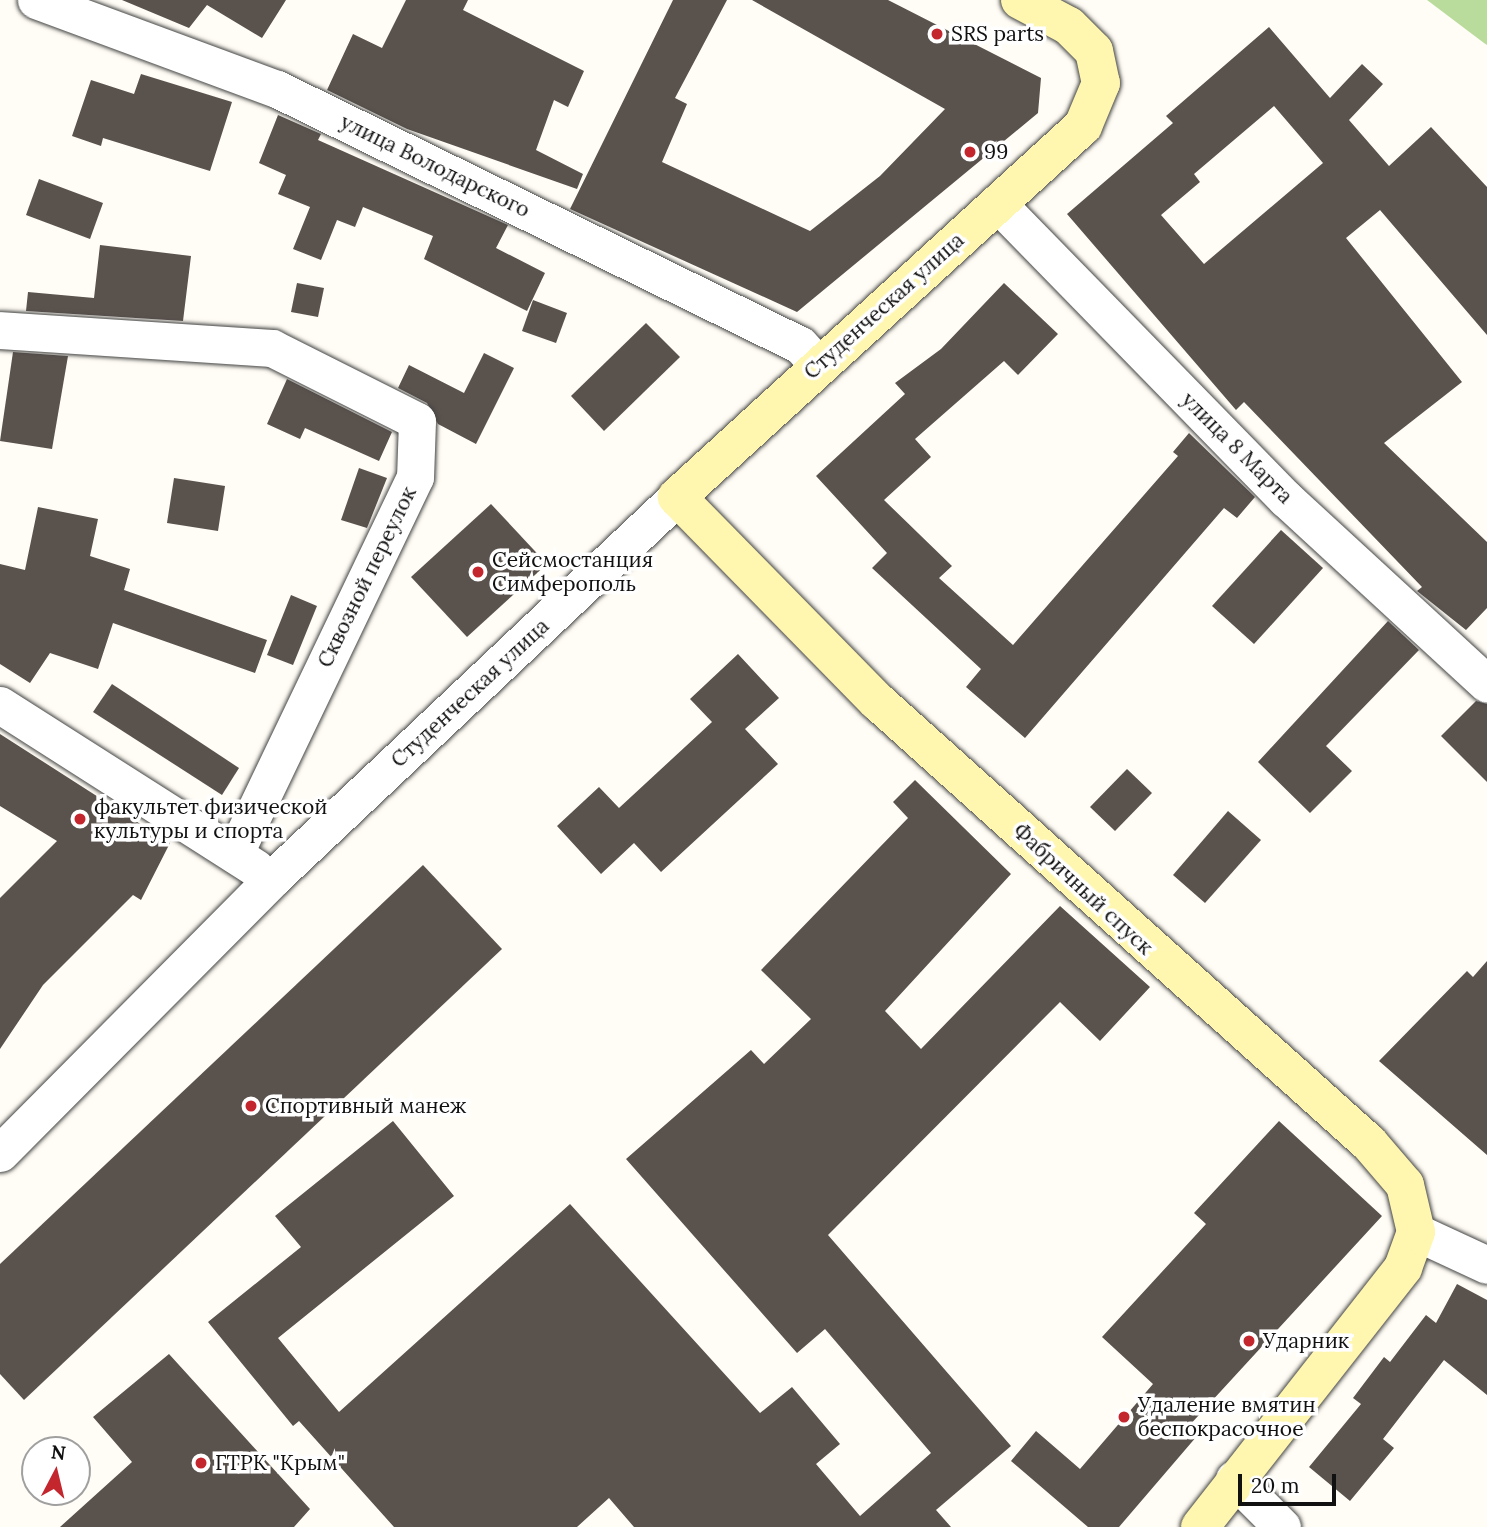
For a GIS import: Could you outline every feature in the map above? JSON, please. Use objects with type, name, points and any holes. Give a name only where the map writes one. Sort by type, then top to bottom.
[{"type":"main road","name":"Студенческая улица","points":[[677,497],[818,364],[1083,126],[1096,104],[1100,65],[1069,26],[1020,0]]},
{"type":"main road","name":"Фабричный спуск","points":[[677,497],[877,701],[1369,1143],[1405,1185],[1416,1232]]},
{"type":"main road","points":[[1200,1527],[1234,1479],[1403,1268],[1416,1232]]},
{"type":"street","name":"улица Володарского","points":[[36,0],[277,89],[800,345],[818,364]]},
{"type":"street","name":"улица 8 Марта","points":[[997,203],[1286,499],[1487,684]]},
{"type":"street","name":"Сквозной переулок","points":[[0,330],[272,348],[417,421],[415,477],[234,854]]},
{"type":"street","name":"Студенческая улица","points":[[8,1133],[677,497]]},
{"type":"street","points":[[0,705],[274,878]]},
{"type":"street","points":[[1416,1232],[1487,1265]]},
{"type":"street","points":[[1234,1479],[1282,1527]]},
{"type":"green space","points":[[1427,0],[1487,0],[1487,45],[1484,43]]},
{"type":"building","points":[[122,0],[286,0],[262,38],[207,5],[189,28]]},
{"type":"building","points":[[406,0],[468,0],[463,10],[584,71],[568,107],[554,100],[536,150],[583,174],[577,189],[407,129],[327,90],[353,34],[382,48]]},
{"type":"building","points":[[673,0],[727,0],[675,98],[687,104],[662,162],[810,231],[880,176],[945,109],[752,0],[888,0],[1041,78],[1038,113],[797,312],[570,209]]},
{"type":"building","points":[[1269,27],[1330,98],[1362,64],[1383,84],[1349,120],[1389,166],[1431,127],[1487,187],[1487,335],[1380,210],[1346,238],[1462,382],[1384,443],[1487,542],[1487,608],[1466,630],[1417,591],[1422,587],[1244,402],[1236,410],[1067,214],[1173,123],[1166,116]],"holes":[[[1274,106],[1323,163],[1204,264],[1161,215],[1200,182],[1194,174]]]},
{"type":"building","points":[[141,74],[232,102],[210,171],[103,138],[101,146],[72,136],[91,80],[134,94]]},
{"type":"building","points":[[278,115],[321,134],[318,140],[508,225],[496,248],[545,273],[527,311],[424,259],[433,236],[363,207],[355,227],[337,220],[321,260],[293,249],[310,207],[278,194],[286,175],[259,163]]},
{"type":"building","points":[[39,179],[103,203],[90,239],[26,215]]},
{"type":"building","points":[[100,245],[191,256],[183,321],[26,311],[28,292],[94,298]]},
{"type":"building","points":[[297,283],[324,288],[318,317],[291,312]]},
{"type":"building","points":[[1004,283],[1058,334],[1018,375],[1004,361],[915,439],[931,457],[884,500],[952,566],[939,578],[1013,645],[1178,456],[1173,452],[1189,433],[1255,497],[1237,518],[1224,508],[1025,738],[966,687],[981,669],[872,568],[887,553],[816,476],[905,394],[895,383],[941,349]]},
{"type":"building","points":[[533,300],[567,313],[556,343],[522,331]]},
{"type":"building","points":[[646,323],[680,357],[604,431],[571,396]]},
{"type":"building","points":[[13,352],[68,356],[52,449],[0,441]]},
{"type":"building","points":[[484,353],[514,368],[476,444],[438,424],[427,403],[398,388],[409,365],[464,393]]},
{"type":"building","points":[[287,379],[392,432],[379,461],[305,428],[300,439],[267,424]]},
{"type":"building","points":[[359,468],[387,478],[367,528],[341,520]]},
{"type":"building","points":[[174,478],[225,486],[218,531],[167,523]]},
{"type":"building","points":[[491,504],[547,564],[467,637],[411,577]]},
{"type":"building","points":[[38,507],[98,519],[90,556],[130,569],[124,590],[267,640],[255,673],[113,623],[98,669],[50,653],[30,683],[0,664],[0,564],[25,570]]},
{"type":"building","points":[[1281,530],[1323,568],[1254,644],[1212,606]]},
{"type":"building","points":[[291,595],[317,606],[293,665],[267,655]]},
{"type":"building","points":[[1388,621],[1419,650],[1326,746],[1352,771],[1310,813],[1258,762]]},
{"type":"building","points":[[738,654],[779,698],[745,729],[778,764],[661,872],[634,843],[601,874],[557,826],[599,787],[619,808],[712,722],[690,699]]},
{"type":"building","points":[[112,684],[239,768],[222,795],[93,712]]},
{"type":"building","points":[[1476,701],[1487,704],[1487,782],[1441,736]]},
{"type":"building","points":[[0,734],[170,843],[141,900],[133,895],[43,985],[0,1049],[0,898],[57,841],[0,806]]},
{"type":"building","points":[[1127,769],[1152,793],[1115,831],[1090,807]]},
{"type":"building","points":[[915,780],[1011,874],[885,1011],[921,1049],[1060,906],[1150,987],[1100,1041],[1060,1002],[828,1235],[1011,1446],[936,1510],[951,1527],[634,1527],[609,1498],[577,1527],[394,1527],[299,1421],[293,1426],[208,1322],[301,1247],[275,1216],[393,1121],[454,1196],[278,1338],[339,1412],[570,1204],[760,1413],[792,1387],[840,1444],[816,1464],[860,1516],[931,1453],[825,1329],[797,1353],[626,1159],[751,1050],[764,1064],[811,1019],[761,970],[908,818],[893,802]]},
{"type":"building","points":[[1228,811],[1261,840],[1205,903],[1173,875]]},
{"type":"building","name":"Спортивный манеж","points":[[423,865],[502,949],[24,1400],[0,1374],[0,1264]]},
{"type":"building","points":[[1487,961],[1487,1155],[1379,1061],[1467,971],[1473,977]]},
{"type":"building","points":[[1279,1121],[1382,1216],[1187,1428],[1197,1436],[1119,1527],[1088,1527],[1011,1461],[1036,1431],[1080,1469],[1153,1384],[1102,1337],[1206,1224],[1194,1213]]},
{"type":"building","points":[[1457,1284],[1487,1300],[1487,1395],[1444,1360],[1383,1439],[1394,1448],[1350,1501],[1309,1467],[1361,1404],[1353,1398],[1384,1357],[1390,1362],[1426,1315],[1436,1323]]},
{"type":"building","name":"ГТРК \"Крым\"","points":[[169,1354],[310,1509],[294,1527],[60,1527],[83,1506],[91,1506],[91,1499],[132,1462],[93,1417]]},
{"type":"place","name":"SRS parts","points":[[937,34]]},
{"type":"place","name":"99","points":[[970,152]]},
{"type":"place","name":"Сейсмостанция Симферополь","points":[[478,572]]},
{"type":"place","name":"факультет физической культуры и спорта","points":[[80,819]]},
{"type":"place","name":"Спортивный манеж","points":[[251,1106]]},
{"type":"place","name":"Ударник","points":[[1249,1341]]},
{"type":"place","name":"Удаление вмятин беспокрасочное","points":[[1124,1417]]},
{"type":"place","name":"ГТРК \"Крым\"","points":[[201,1463]]}]
